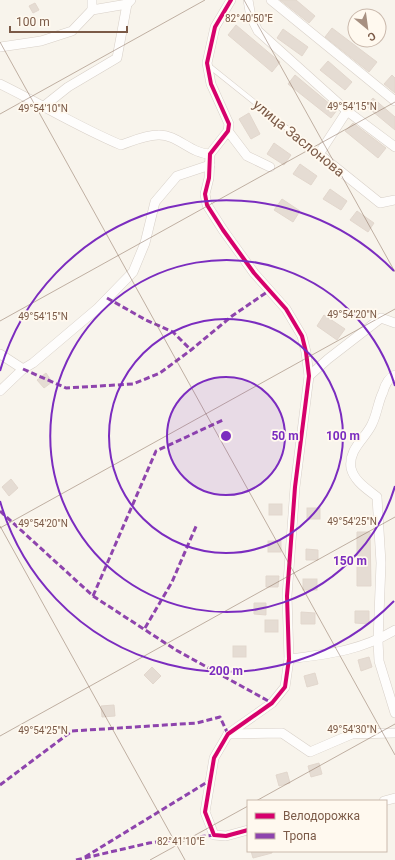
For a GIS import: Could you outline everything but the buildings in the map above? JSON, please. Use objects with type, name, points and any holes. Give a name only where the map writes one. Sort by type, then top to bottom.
[{"type":"street","points":[[92,0],[92,10]]},
{"type":"street","points":[[231,0],[215,27],[207,64],[210,84],[229,124],[228,131],[210,154],[210,165],[205,194],[207,205],[254,273],[286,309],[302,336],[309,376],[295,487],[288,596],[289,659],[285,687],[272,703],[228,734],[214,758],[209,781],[206,812],[214,835],[226,836],[247,830]]},
{"type":"street","points":[[248,0],[251,17],[258,31],[347,111],[395,147]]},
{"type":"street","points":[[271,0],[395,101]]},
{"type":"street","points":[[0,47],[41,41],[72,31],[92,10],[129,2],[117,58],[68,87],[44,106]]},
{"type":"street","points":[[0,84],[97,135],[121,145],[158,134],[170,137],[201,154],[210,154]]},
{"type":"street","points":[[319,154],[347,111]]},
{"type":"street","points":[[228,131],[247,156],[270,167]]},
{"type":"street","name":"улица Заслонова","points":[[319,154],[380,203],[395,200]]},
{"type":"street","points":[[0,391],[23,369],[33,363],[98,308],[133,272],[145,243],[155,202],[177,176],[210,165]]},
{"type":"street","points":[[309,376],[328,359],[381,318],[395,323]]},
{"type":"street","points":[[0,354],[23,369]]},
{"type":"street","points":[[395,375],[386,383],[372,426],[356,445],[352,456],[351,467],[359,483],[377,497],[381,563],[378,641],[379,661],[395,713]]},
{"type":"street","points":[[289,659],[336,653],[378,641],[395,630]]},
{"type":"street","points":[[228,734],[282,733],[310,752],[352,734],[395,733]]},
{"type":"lane","name":"улица Заслонова","points":[[207,64],[319,154]]},
{"type":"marked path","points":[[23,369],[66,388],[133,384],[160,373],[191,350],[232,316],[270,290]]},
{"type":"marked path","points":[[107,298],[146,320],[173,332],[191,350]]},
{"type":"marked path","points":[[93,596],[156,451],[223,420]]},
{"type":"marked path","points":[[0,511],[93,596],[176,650],[272,703]]},
{"type":"marked path","points":[[145,628],[172,582],[197,524]]},
{"type":"marked path","points":[[0,785],[72,731],[197,723],[220,717],[228,734]]},
{"type":"marked path","points":[[85,857],[209,781]]},
{"type":"marked path","points":[[76,860],[149,843],[214,835]]},
{"type":"cycle path","points":[[231,0],[215,27],[207,63],[211,84],[229,124],[228,131],[210,154],[209,178],[205,194],[207,205],[254,273],[286,309],[302,336],[309,376],[295,487],[287,596],[289,659],[285,687],[272,703],[228,734],[214,758],[205,812],[214,835],[226,836],[247,830]]}]
